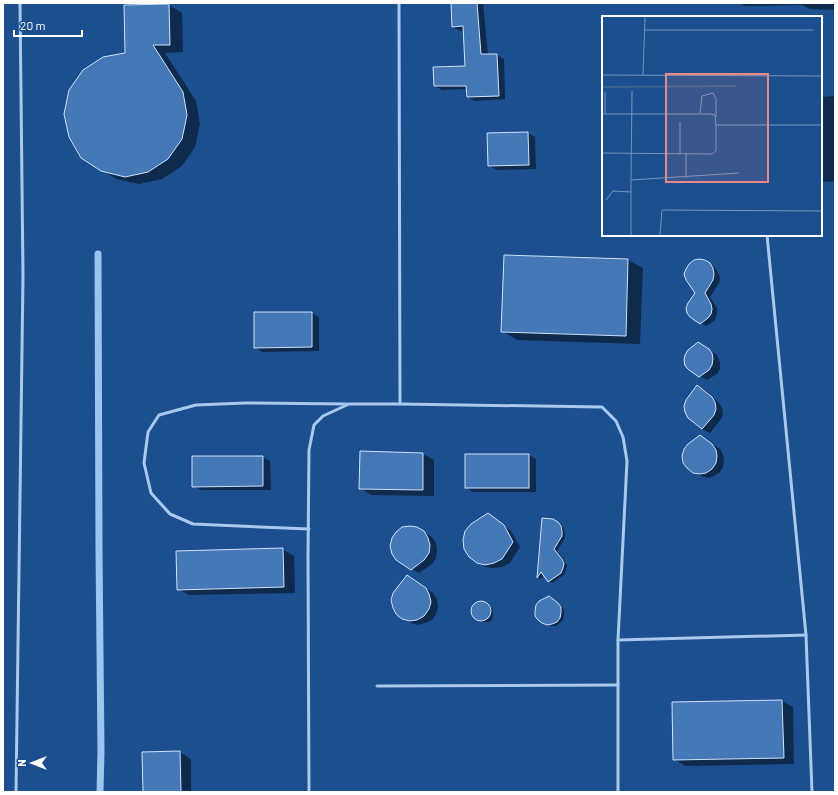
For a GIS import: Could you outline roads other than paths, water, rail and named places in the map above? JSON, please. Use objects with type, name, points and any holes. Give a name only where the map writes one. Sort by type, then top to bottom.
[{"type":"lane","points":[[16,792],[23,276],[20,3]]},
{"type":"lane","points":[[400,3],[400,404]]},
{"type":"lane","points":[[767,236],[806,635],[812,792]]},
{"type":"lane","points":[[309,529],[193,524],[170,514],[152,493],[144,463],[148,432],[159,415],[196,405],[245,403],[602,407],[616,421],[624,437],[627,461],[618,640],[618,792]]},
{"type":"lane","points":[[309,792],[309,450],[314,425],[323,416],[349,404]]},
{"type":"lane","points":[[618,640],[806,635]]},
{"type":"lane","points":[[377,686],[618,684]]},
{"type":"waterway","points":[[98,254],[100,792]]}]
